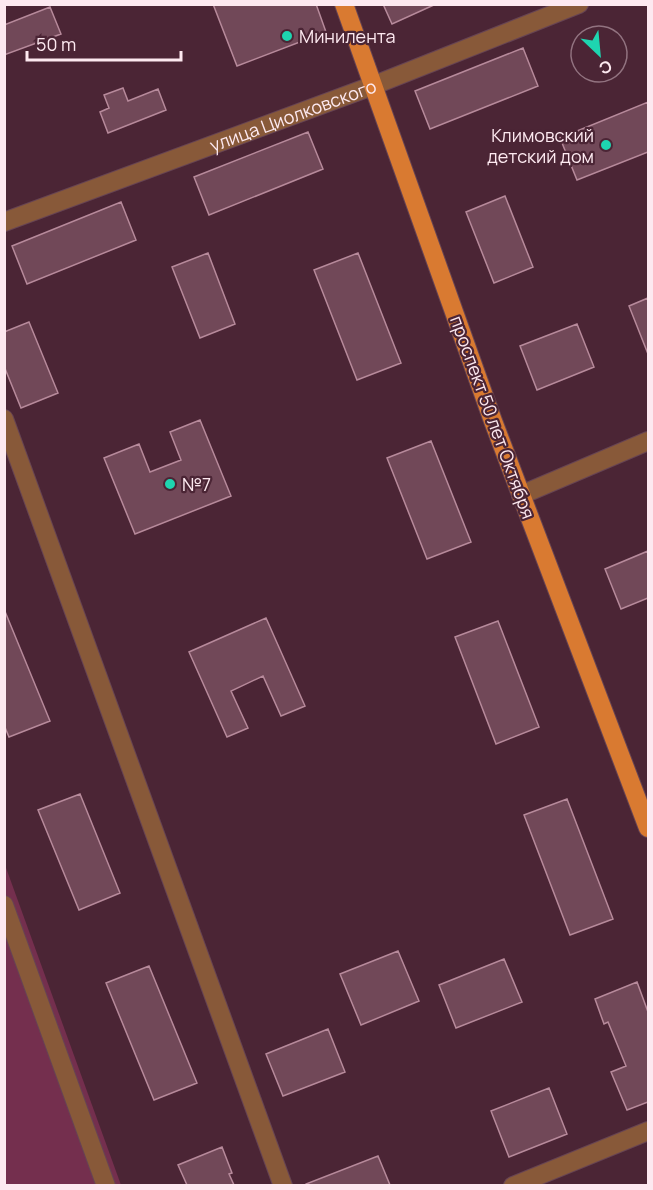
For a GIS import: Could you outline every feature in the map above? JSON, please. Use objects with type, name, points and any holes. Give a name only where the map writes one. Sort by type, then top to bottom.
[{"type":"main road","name":"проспект 50 лет Октября","points":[[344,4],[521,495],[648,828]]},
{"type":"street","name":"улица Циолковского","points":[[4,222],[372,86],[579,4]]},
{"type":"street","points":[[4,419],[283,1185]]},
{"type":"street","points":[[521,495],[648,441]]},
{"type":"street","points":[[4,905],[106,1185]]},
{"type":"street","points":[[513,1185],[648,1131]]},
{"type":"shaded area","points":[[5,865],[121,1185],[5,1185]]},
{"type":"building","points":[[213,4],[316,4],[326,32],[237,66]]},
{"type":"building","points":[[383,4],[436,4],[392,24]]},
{"type":"building","points":[[50,7],[61,34],[4,55],[4,25]]},
{"type":"building","points":[[523,48],[538,86],[430,129],[415,91]]},
{"type":"building","points":[[123,88],[128,101],[158,89],[166,110],[108,133],[100,112],[109,108],[104,95]]},
{"type":"building","name":"Климовский детский дом","points":[[648,102],[648,152],[577,180],[560,138]]},
{"type":"building","points":[[308,132],[323,169],[209,215],[194,177]]},
{"type":"building","points":[[505,196],[533,267],[494,283],[466,212]]},
{"type":"building","points":[[121,202],[136,240],[27,284],[12,246]]},
{"type":"building","points":[[208,253],[235,324],[200,338],[172,267]]},
{"type":"building","points":[[358,253],[401,363],[357,380],[314,270]]},
{"type":"building","points":[[648,298],[648,354],[629,306]]},
{"type":"building","points":[[29,322],[58,393],[21,408],[4,366],[4,332]]},
{"type":"building","points":[[577,324],[594,367],[537,390],[520,346]]},
{"type":"building","name":"№7","points":[[200,420],[231,496],[135,534],[104,458],[139,444],[150,472],[181,460],[170,432]]},
{"type":"building","points":[[431,441],[471,542],[427,559],[387,458]]},
{"type":"building","points":[[648,551],[648,598],[621,609],[605,569]]},
{"type":"building","points":[[4,609],[50,721],[9,737],[4,725]]},
{"type":"building","points":[[266,618],[305,706],[281,716],[263,676],[231,691],[248,728],[227,737],[189,652]]},
{"type":"building","points":[[498,621],[539,727],[496,744],[455,637]]},
{"type":"building","points":[[80,794],[120,893],[79,910],[38,810]]},
{"type":"building","points":[[567,799],[613,919],[570,935],[524,815]]},
{"type":"building","points":[[398,951],[419,1001],[361,1025],[340,974]]},
{"type":"building","points":[[504,959],[522,1002],[456,1028],[439,985]]},
{"type":"building","points":[[149,966],[197,1083],[154,1100],[106,983]]},
{"type":"building","points":[[637,982],[648,1012],[648,1102],[627,1110],[611,1072],[626,1066],[608,1022],[604,1024],[595,999]]},
{"type":"building","points":[[328,1029],[345,1072],[283,1096],[266,1054]]},
{"type":"building","points":[[549,1088],[567,1134],[509,1157],[491,1111]]},
{"type":"building","points":[[222,1147],[234,1185],[187,1185],[178,1165]]},
{"type":"building","points":[[378,1156],[390,1185],[306,1185],[306,1184]]},
{"type":"place","name":"Минилента","points":[[287,36]]},
{"type":"place","name":"Климовский детский дом","points":[[606,145]]},
{"type":"place","name":"№7","points":[[170,484]]}]
